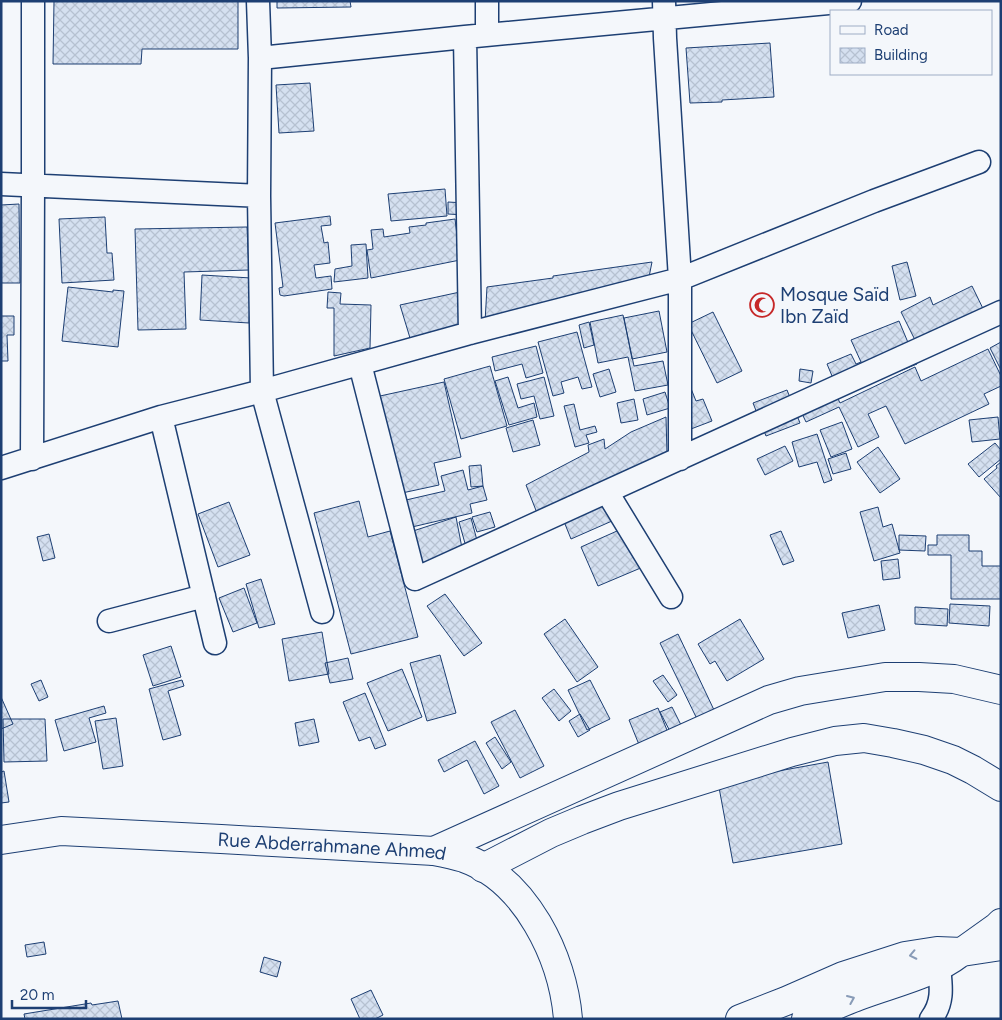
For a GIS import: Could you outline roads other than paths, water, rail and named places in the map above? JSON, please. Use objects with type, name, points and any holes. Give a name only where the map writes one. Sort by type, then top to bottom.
[{"type":"main road","points":[[434,851],[769,700],[800,690],[885,677],[954,679],[1001,690]]},
{"type":"main road","points":[[483,868],[551,833],[609,810],[792,752],[835,741],[864,738],[924,750],[974,770],[1001,787]]},
{"type":"main road","name":"Rue Abderrahmane Ahmed","points":[[1,840],[61,831],[434,851],[464,858],[505,883],[522,900],[537,924],[559,973],[566,1000],[568,1019]]},
{"type":"main road","points":[[806,1019],[856,997],[939,967],[1001,923]]},
{"type":"main road","points":[[740,1019],[843,976],[906,956],[937,951],[962,952],[1001,946]]},
{"type":"street","points":[[32,458],[33,1]]},
{"type":"street","points":[[258,1],[262,391],[322,612]]},
{"type":"street","points":[[470,333],[476,36],[487,1]]},
{"type":"street","points":[[260,58],[476,36],[664,10],[850,1]]},
{"type":"street","points":[[664,10],[680,279],[680,459]]},
{"type":"street","points":[[1,468],[161,417],[470,333],[680,279],[874,201],[979,162]]},
{"type":"street","points":[[1,184],[259,196]]},
{"type":"street","points":[[360,364],[415,579],[1001,312]]},
{"type":"street","points":[[161,417],[215,643]]},
{"type":"street","points":[[607,492],[671,597]]},
{"type":"street","points":[[109,621],[204,596]]},
{"type":"street","points":[[931,1019],[935,1014],[942,994],[939,967]]},
{"type":"place","name":"Mosque Saïd Ibn Zaïd","points":[[762,305]]}]
